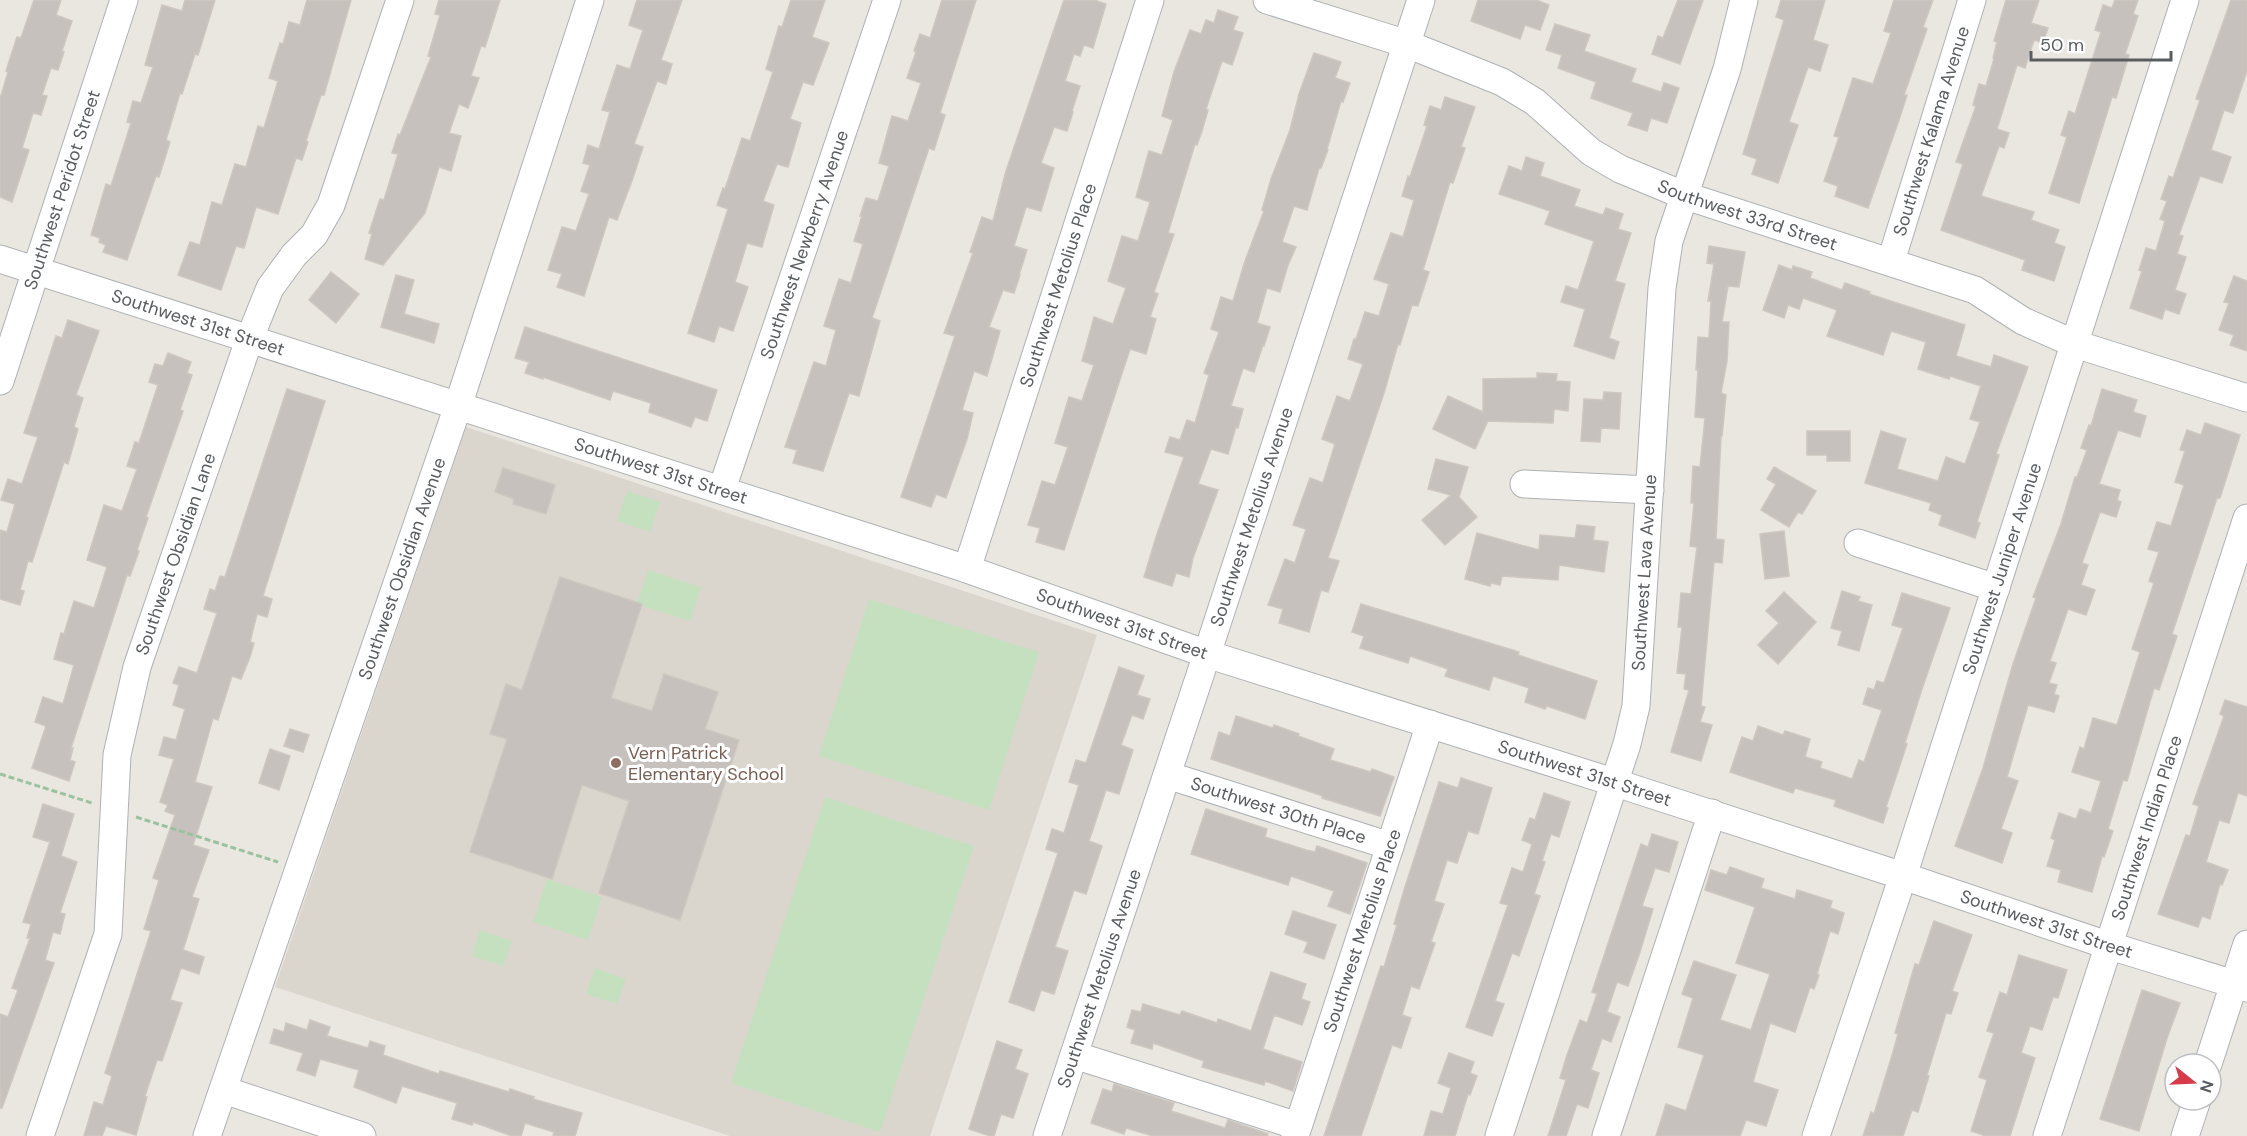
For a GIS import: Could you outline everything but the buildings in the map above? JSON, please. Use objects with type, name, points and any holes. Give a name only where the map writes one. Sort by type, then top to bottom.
[{"type":"street","name":"Southwest Peridot Street","points":[[0,381],[124,0]]},
{"type":"street","name":"Southwest Obsidian Lane","points":[[40,1136],[108,934],[117,755],[137,667],[249,340],[270,288],[294,255],[314,235],[331,205],[400,0]]},
{"type":"street","name":"Southwest Obsidian Avenue","points":[[207,1136],[458,406],[590,0]]},
{"type":"street","name":"Southwest Newberry Avenue","points":[[722,489],[887,0]]},
{"type":"street","name":"Southwest Metolius Place","points":[[967,569],[1150,0]]},
{"type":"street","name":"Southwest 33rd Street","points":[[1266,0],[1407,45],[1502,82],[1535,102],[1591,152],[1620,169],[1683,195],[1975,290],[2023,321],[2075,344],[2247,398]]},
{"type":"street","name":"Southwest Metolius Avenue","points":[[1047,1136],[1421,0]]},
{"type":"street","name":"Southwest Lava Avenue","points":[[1499,1136],[1627,744],[1636,706],[1662,288],[1669,241],[1727,69],[1744,0]]},
{"type":"street","name":"Southwest Kalama Avenue","points":[[1891,261],[1972,0]]},
{"type":"street","name":"Southwest Juniper Avenue","points":[[1816,1136],[1903,876],[2185,0]]},
{"type":"street","name":"Southwest 31st Street","points":[[0,259],[722,489],[967,569],[1207,654],[1712,813],[2107,945],[2240,986]]},
{"type":"street","points":[[1524,484],[1650,489]]},
{"type":"street","name":"Southwest Indian Place","points":[[2047,1136],[2247,518]]},
{"type":"street","points":[[1858,543],[1996,588]]},
{"type":"street","name":"Southwest Metolius Place","points":[[1297,1131],[1430,724]]},
{"type":"street","name":"Southwest 30th Place","points":[[1167,775],[1390,846]]},
{"type":"street","points":[[1606,1136],[1712,813]]},
{"type":"street","points":[[2213,1052],[2240,986],[2247,944]]},
{"type":"street","points":[[1074,1055],[1297,1131]]},
{"type":"street","points":[[224,1090],[362,1136]]},
{"type":"street","points":[[2185,1136],[2193,1112]]},
{"type":"path","points":[[0,774],[300,868]]},
{"type":"shaded area","points":[[466,427],[1097,635],[930,1136],[730,1136],[275,987]]},
{"type":"green space","points":[[627,491],[660,502],[650,532],[617,521]]},
{"type":"green space","points":[[648,570],[701,587],[690,621],[637,604]]},
{"type":"green space","points":[[869,599],[1039,652],[989,810],[819,756]]},
{"type":"green space","points":[[825,797],[974,846],[880,1132],[731,1083]]},
{"type":"green space","points":[[547,879],[602,897],[588,940],[533,922]]},
{"type":"green space","points":[[480,930],[512,941],[503,966],[472,956]]},
{"type":"green space","points":[[595,968],[626,979],[617,1004],[586,994]]},
{"type":"place","name":"Vern Patrick Elementary School","points":[[616,763]]}]
